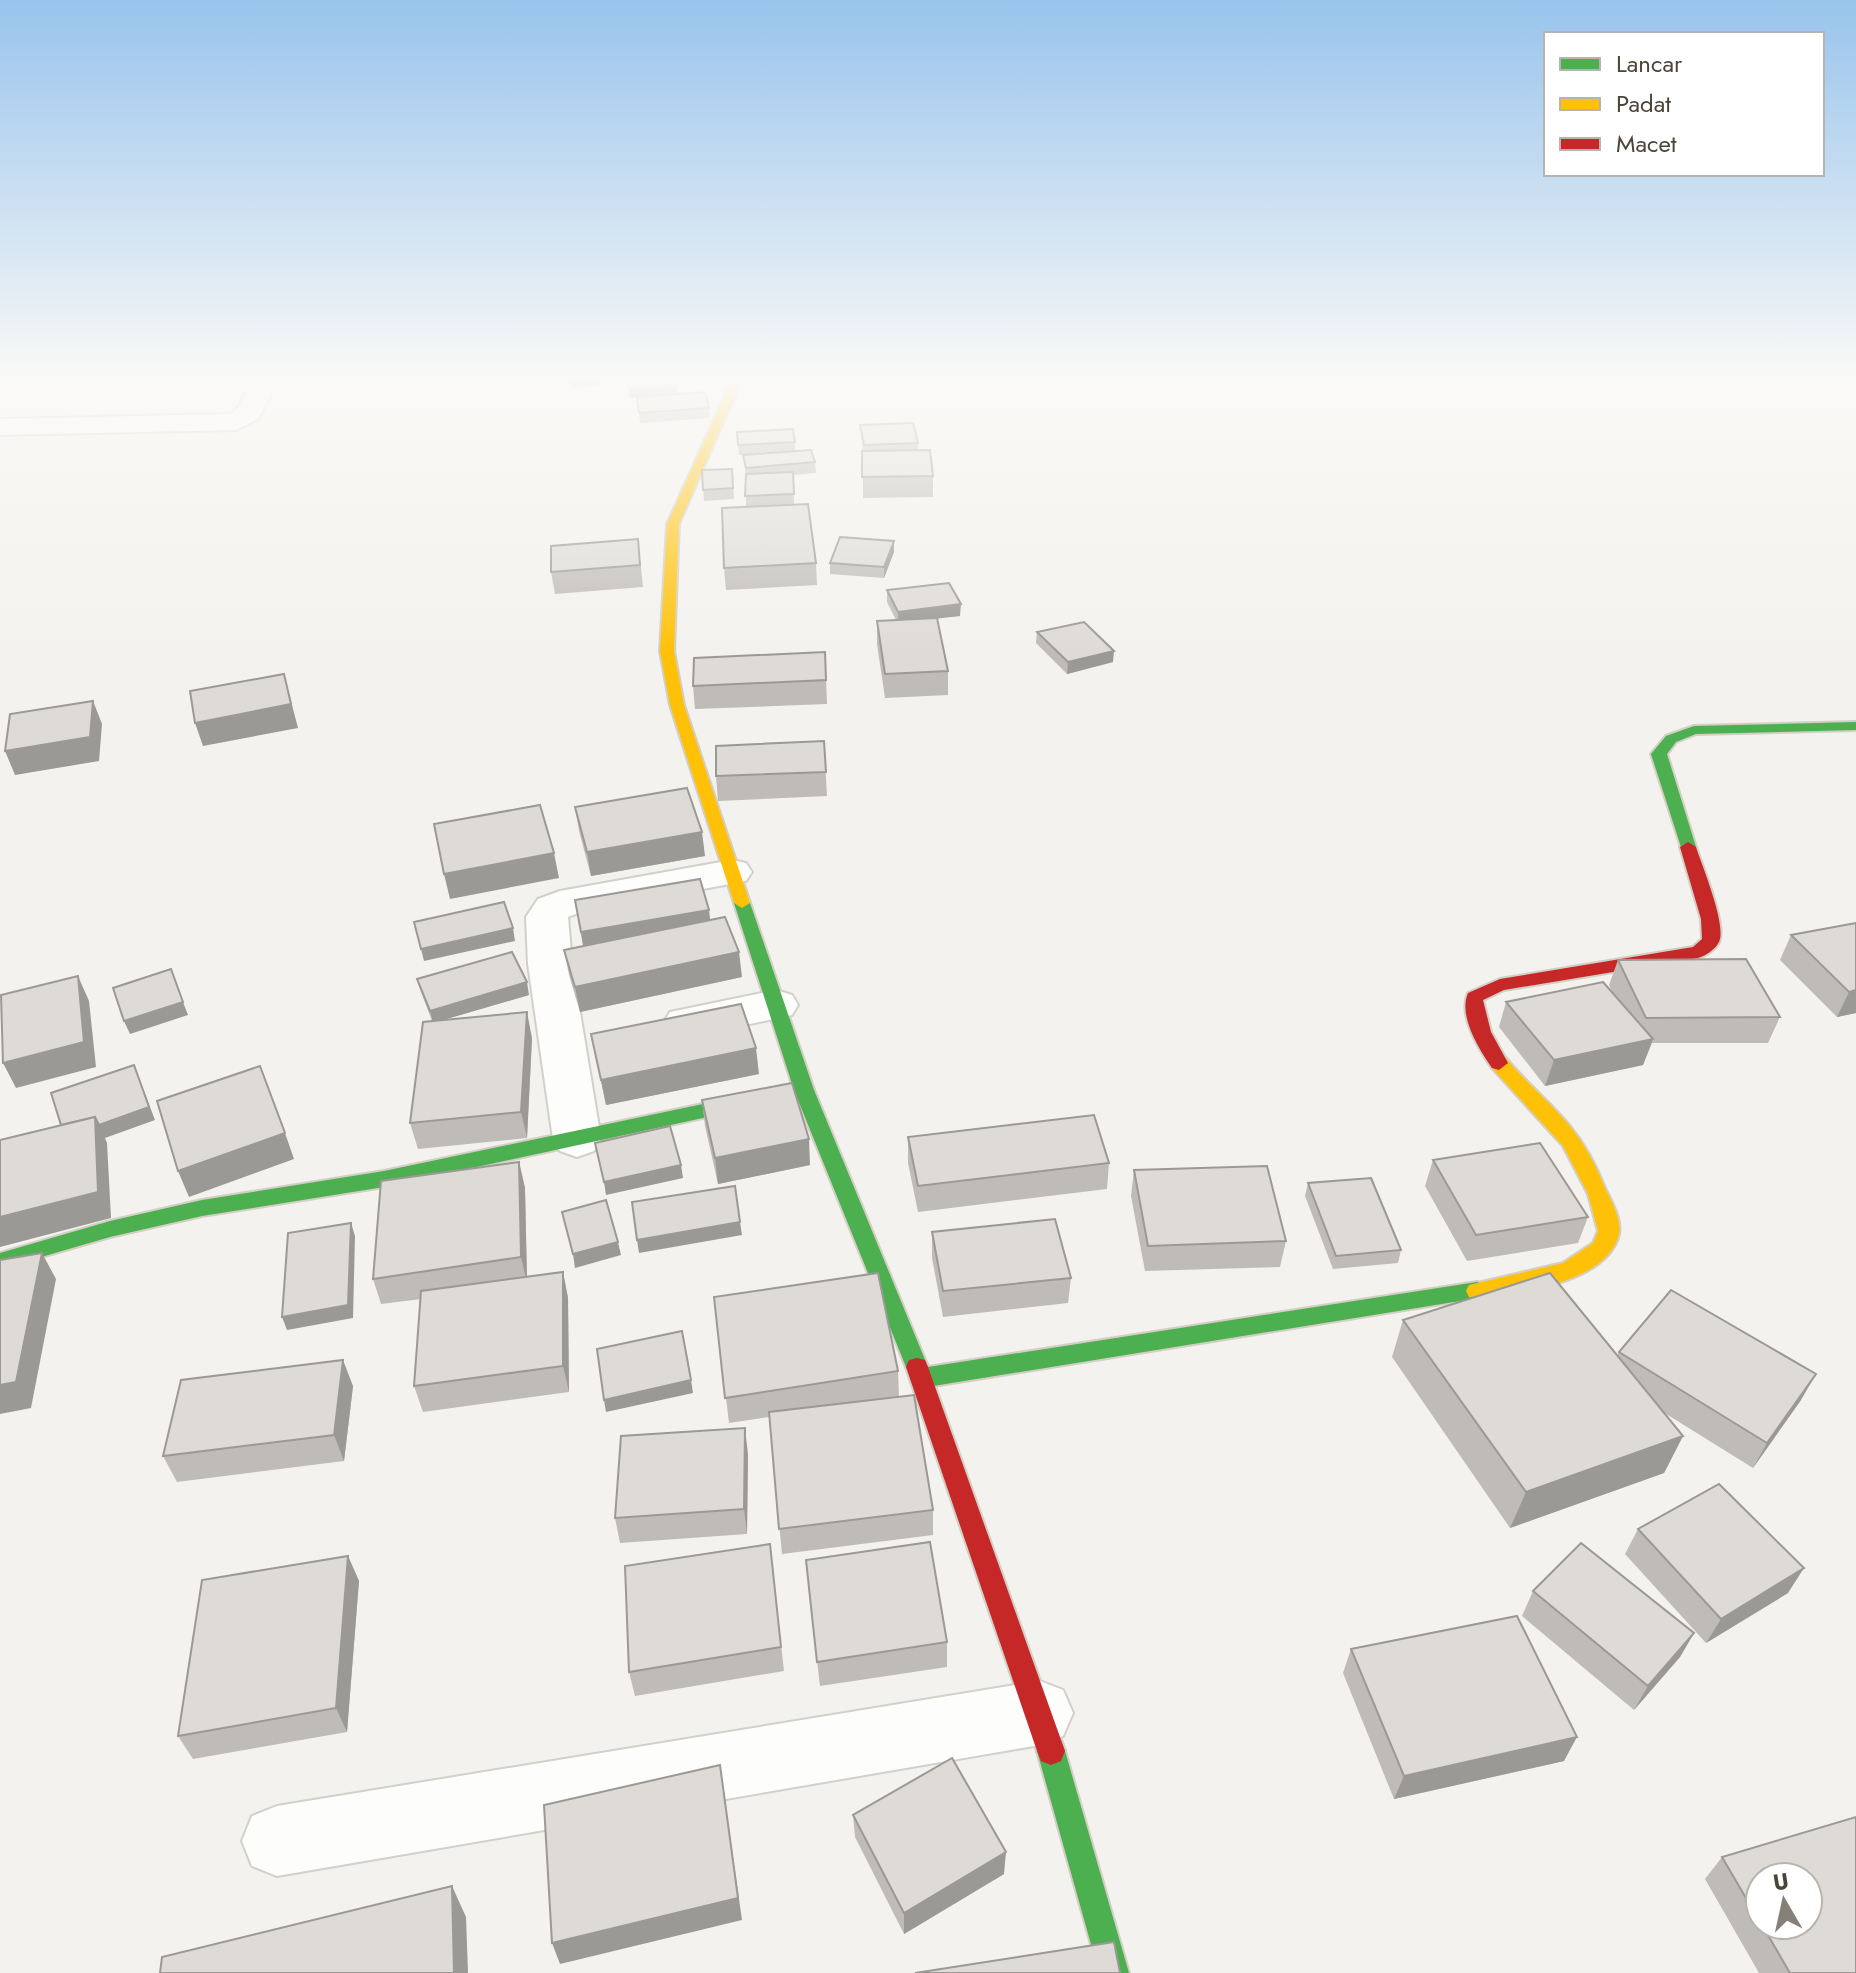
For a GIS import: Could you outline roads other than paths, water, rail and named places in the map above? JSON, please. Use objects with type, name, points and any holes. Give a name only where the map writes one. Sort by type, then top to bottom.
[{"type":"street","points":[[697,469],[673,524],[667,651],[677,705],[776,1005],[789,1093],[921,1378],[1040,1713],[1114,1973]]},
{"type":"street","points":[[921,1378],[1513,1285],[1581,1265],[1605,1247],[1610,1234],[1590,1172],[1561,1128],[1507,1074],[1483,1041],[1472,1018],[1474,997],[1500,985],[1698,952],[1711,941],[1710,919],[1659,754],[1671,739],[1694,730],[1856,726]]},
{"type":"street","points":[[577,1139],[547,917],[553,908],[603,894],[732,872]]},
{"type":"street","points":[[563,1049],[776,1005]]},
{"type":"street","points":[[0,1261],[110,1229],[202,1208],[384,1179],[789,1093]]},
{"type":"street","points":[[277,1841],[1040,1713]]}]
